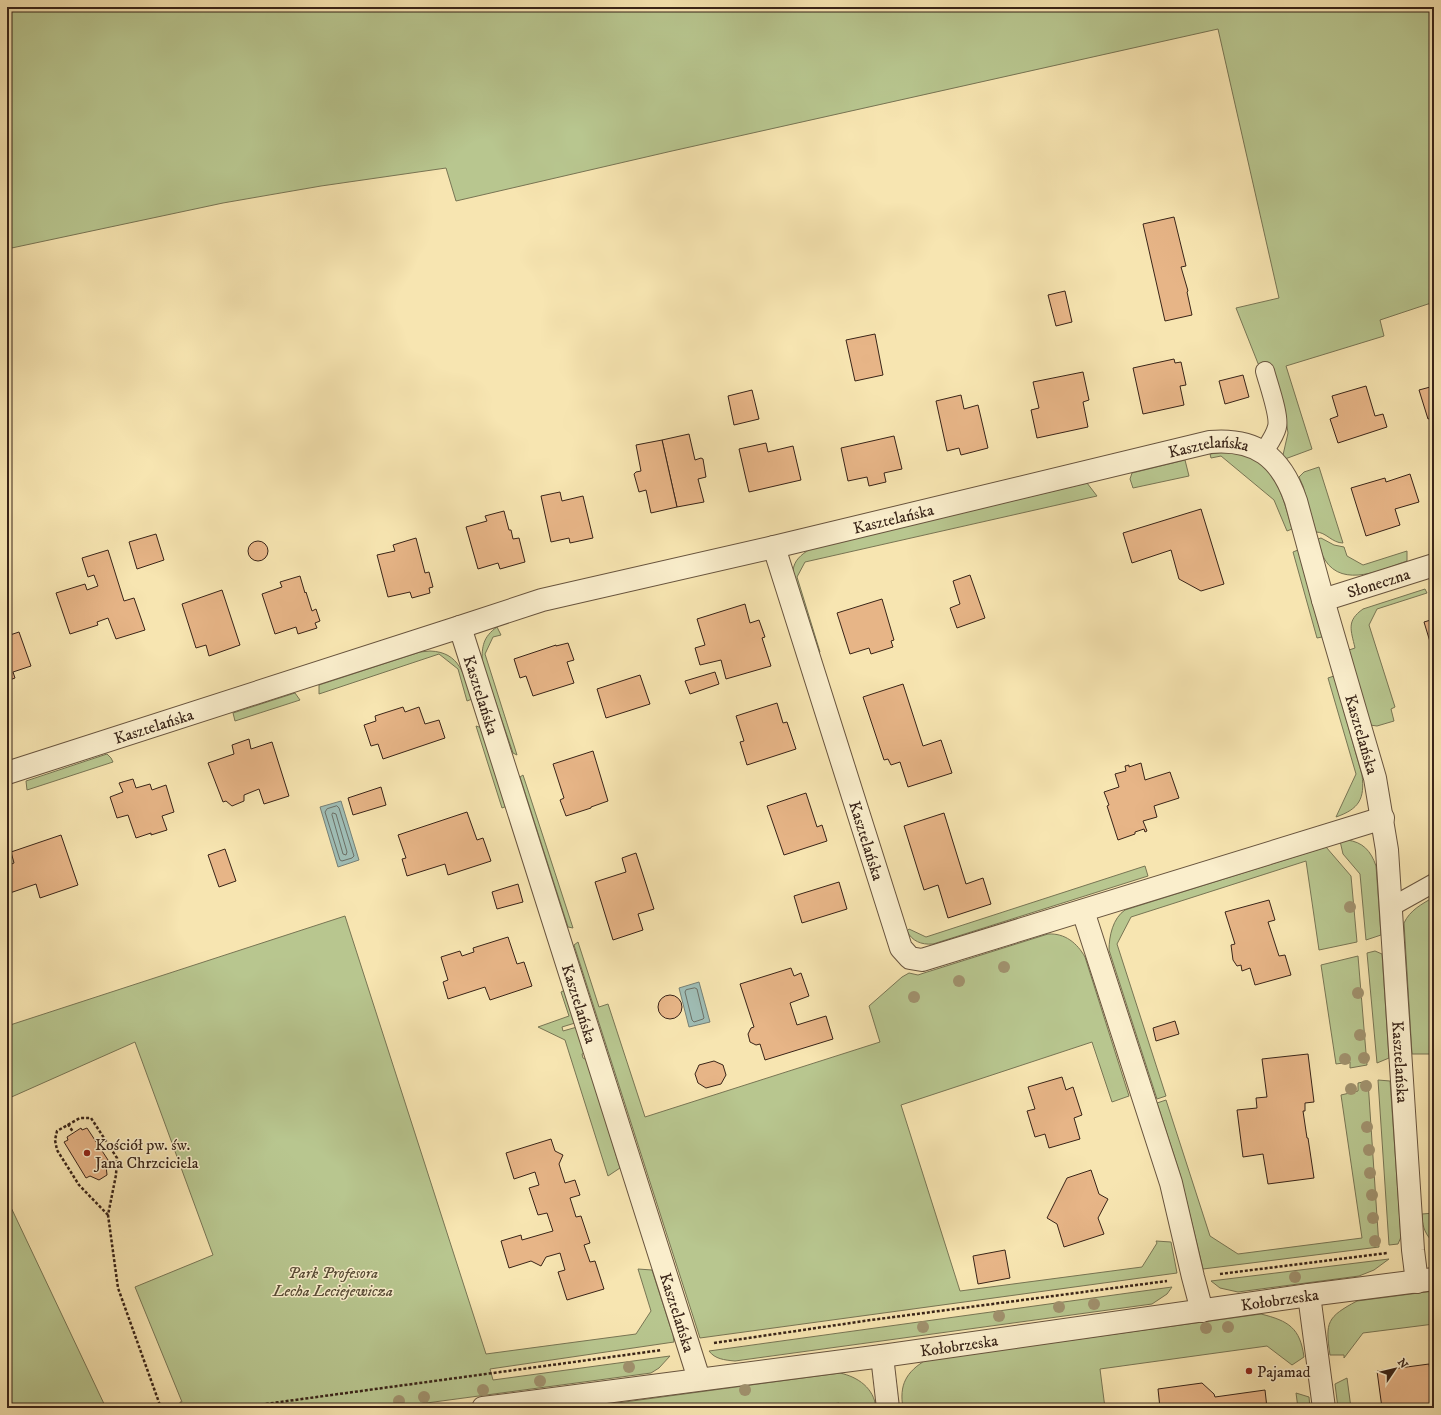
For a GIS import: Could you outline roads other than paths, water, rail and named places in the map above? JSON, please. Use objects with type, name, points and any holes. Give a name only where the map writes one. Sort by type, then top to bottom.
[{"type":"street","name":"Kasztelańska","points":[[7,773],[542,600],[774,547],[1210,442],[1239,442],[1263,453],[1274,462],[1283,472],[1291,486],[1375,778],[1383,818],[1387,850],[1414,1250],[1426,1280]]},
{"type":"street","name":"Kasztelańska","points":[[774,547],[901,948],[910,958],[922,960],[1383,818]]},
{"type":"street","name":"Słoneczna","points":[[1323,600],[1434,565]]},
{"type":"street","name":"Kasztelańska","points":[[460,627],[699,1379]]},
{"type":"street","points":[[1083,911],[1171,1183],[1202,1311]]},
{"type":"street","name":"Kołobrzeska","points":[[484,1408],[882,1356],[1309,1295],[1426,1280]]},
{"type":"street","points":[[1309,1295],[1324,1408]]},
{"type":"street","points":[[882,1356],[888,1408]]},
{"type":"lane","points":[[1263,453],[1273,437],[1277,426],[1277,416],[1265,371]]},
{"type":"lane","points":[[1391,907],[1434,883]]},
{"type":"water","points":[[341,801],[359,860],[338,867],[320,807]]},
{"type":"water","points":[[699,982],[710,1022],[689,1027],[679,988]]},
{"type":"place","name":"Kościół pw. św. Jana Chrzciciela","points":[[87,1153]]},
{"type":"place","name":"Pajamad","points":[[1249,1371]]},
{"type":"park label","name":"Park Profesora Lecha Leciejewicza","points":[[333,1281]]}]
